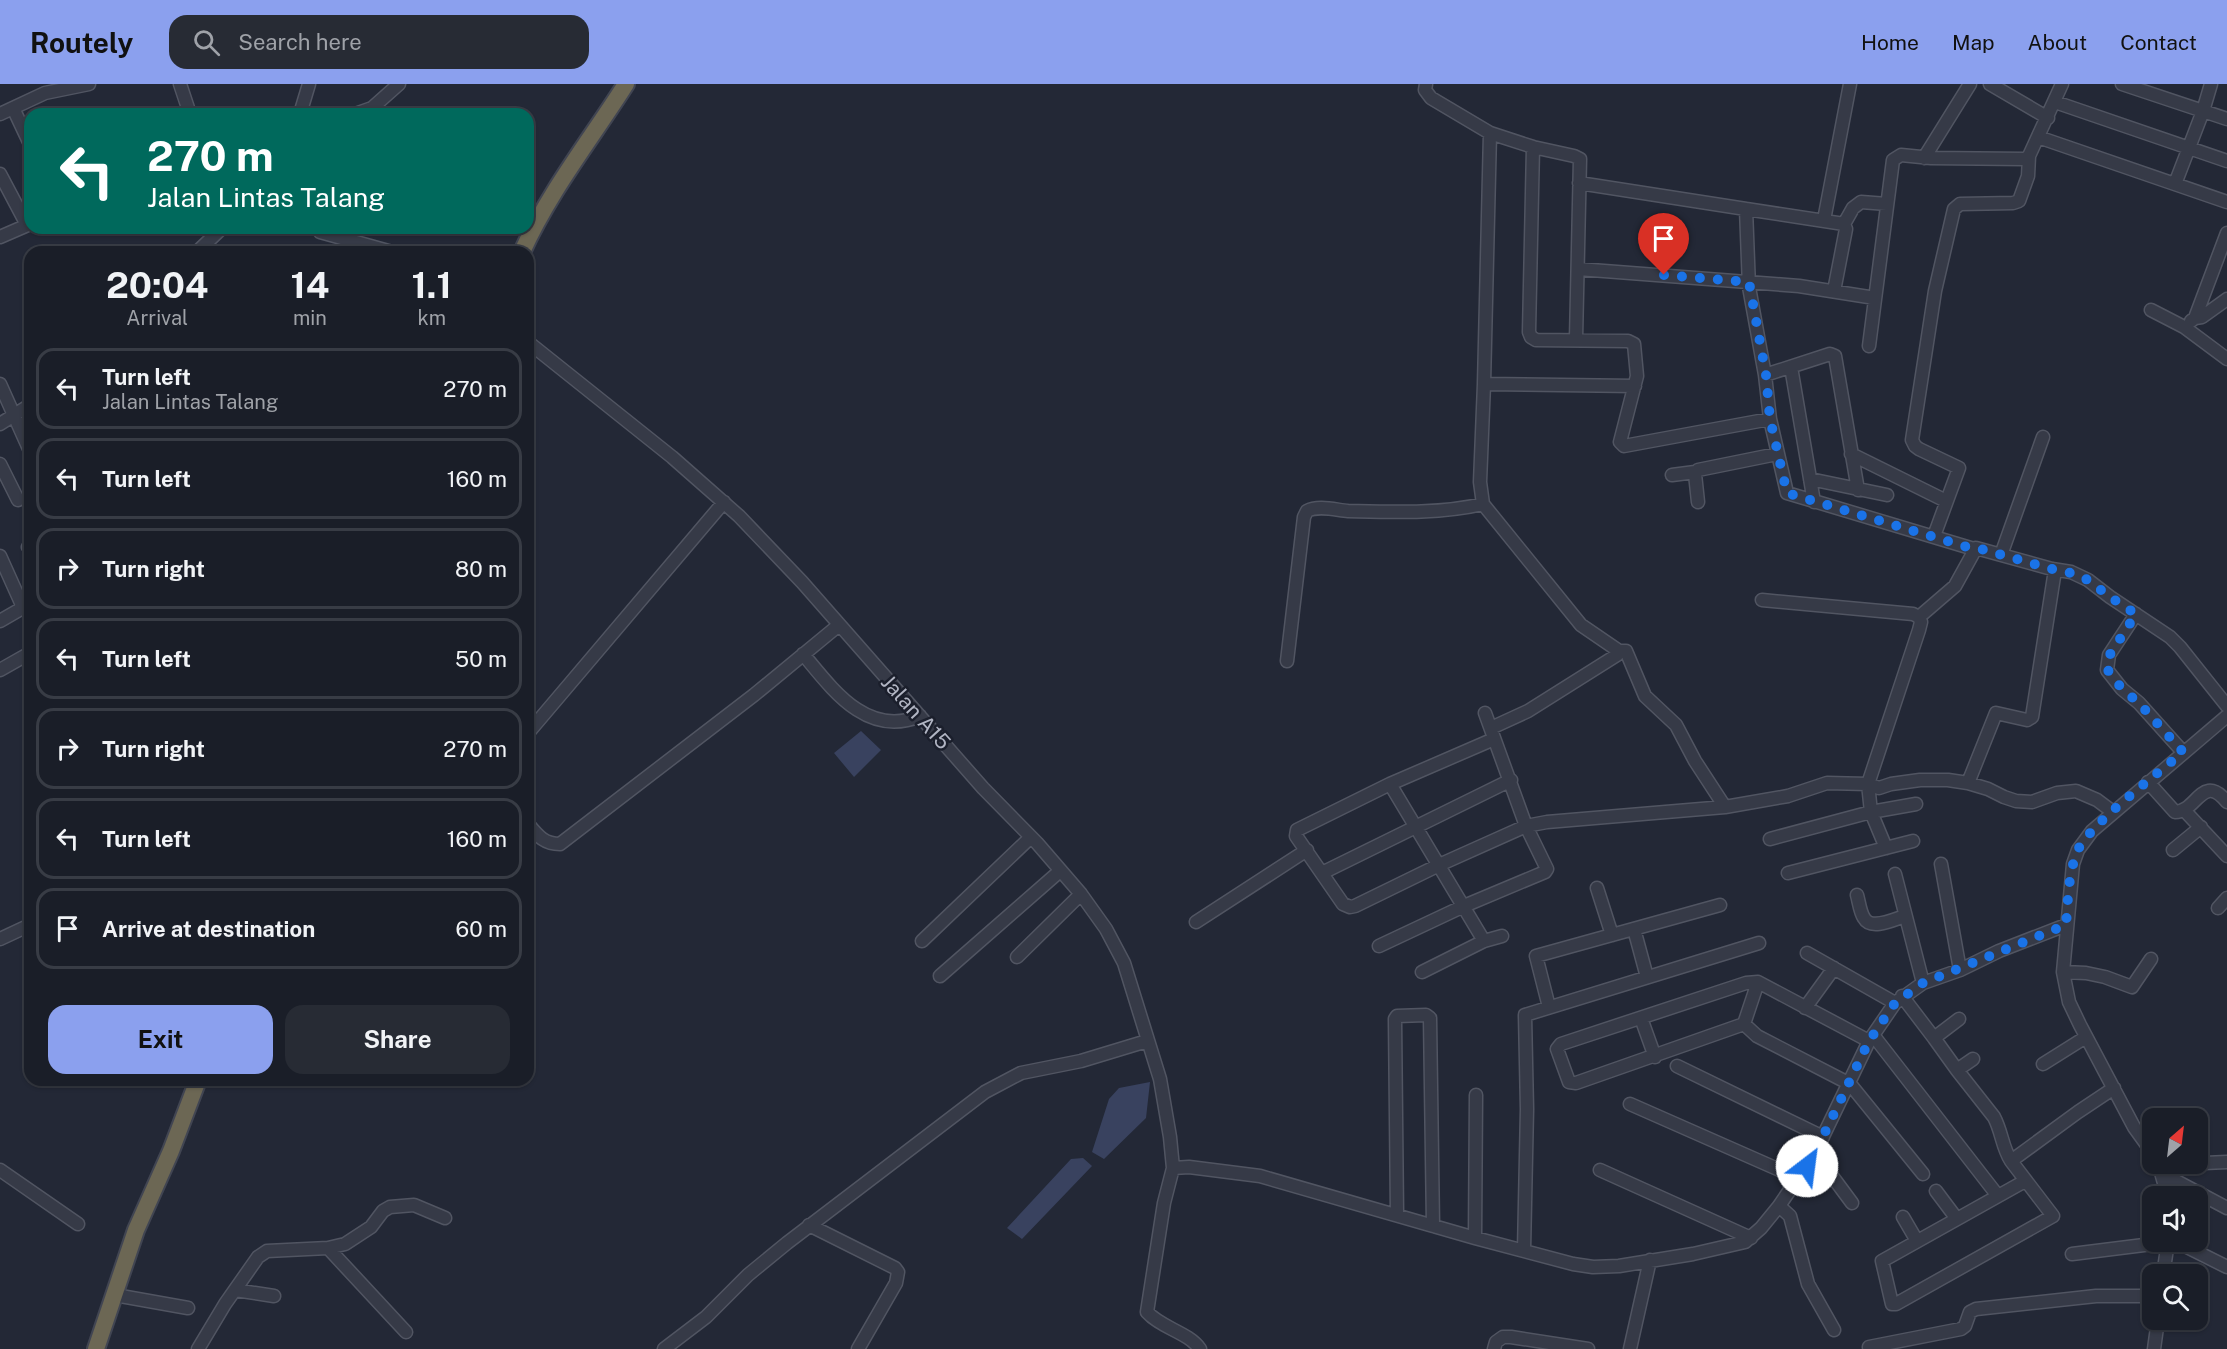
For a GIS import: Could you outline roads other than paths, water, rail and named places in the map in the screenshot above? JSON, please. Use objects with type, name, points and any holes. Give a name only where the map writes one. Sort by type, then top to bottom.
[{"type":"highway","points":[[534,226],[551,196],[626,84]]},
{"type":"highway","points":[[96,1349],[136,1230],[171,1151],[196,1086]]},
{"type":"street","points":[[0,114],[45,93],[89,84]]},
{"type":"street","points":[[180,84],[188,108]]},
{"type":"street","points":[[302,108],[309,84]]},
{"type":"street","points":[[372,108],[399,84]]},
{"type":"street","points":[[1426,84],[1425,90],[1431,98],[1490,133],[1580,159],[1576,339]]},
{"type":"street","points":[[1824,220],[1850,84]]},
{"type":"street","points":[[1924,158],[1970,84]]},
{"type":"street","points":[[1990,84],[2048,118]]},
{"type":"street","points":[[1934,536],[1959,468],[1919,449],[1912,440],[1935,291],[1954,209],[1960,204],[2019,201],[2028,176],[2029,156],[2062,84]]},
{"type":"street","points":[[2122,84],[2227,119]]},
{"type":"street","points":[[2175,184],[2211,84]]},
{"type":"street","points":[[2055,102],[2227,161]]},
{"type":"street","points":[[13,108],[24,131]]},
{"type":"street","points":[[1490,133],[1480,482],[1484,504],[1581,625],[1619,651],[1627,651],[1645,696],[1680,730],[1695,762],[1725,807]]},
{"type":"street","points":[[2036,139],[2227,202]]},
{"type":"street","points":[[1533,147],[1529,332],[1536,340],[1576,339],[1632,342],[1635,346],[1637,376],[1620,442],[1624,446],[1770,419]]},
{"type":"street","points":[[1869,346],[1893,160],[1901,155],[1924,158],[2025,159],[2029,156]]},
{"type":"street","points":[[0,174],[24,215]]},
{"type":"street","points":[[1579,183],[1844,224]]},
{"type":"street","points":[[1834,291],[1846,229],[1844,224],[1856,204],[1866,201],[1887,204]]},
{"type":"street","points":[[1746,209],[1749,282],[1766,375],[1770,419],[1787,493],[1974,549],[2071,573],[2088,580],[2170,637],[2227,706]]},
{"type":"street","points":[[0,237],[24,226]]},
{"type":"street","points":[[2184,327],[2194,318],[2227,233]]},
{"type":"street","points":[[203,246],[216,234]]},
{"type":"street","points":[[327,234],[370,246]]},
{"type":"street","points":[[1578,269],[1749,282],[1875,298]]},
{"type":"street","points":[[2194,318],[2202,317],[2227,299]]},
{"type":"street","points":[[2151,310],[2184,327],[2227,358]]},
{"type":"street","name":"Jalan A15","points":[[534,347],[672,457],[724,502],[802,582],[983,788],[1031,837],[1081,894],[1106,929],[1124,963],[1160,1079],[1173,1168]]},
{"type":"street","points":[[1766,375],[1830,354],[1834,356],[1858,490]]},
{"type":"street","points":[[1791,367],[1814,502]]},
{"type":"street","points":[[0,384],[24,437]]},
{"type":"street","points":[[1484,384],[1635,386]]},
{"type":"street","points":[[0,424],[24,409]]},
{"type":"street","points":[[2001,555],[2043,437]]},
{"type":"street","points":[[1672,475],[1777,454]]},
{"type":"street","points":[[1851,454],[1946,501]]},
{"type":"street","points":[[0,464],[18,500]]},
{"type":"street","points":[[1695,472],[1698,502]]},
{"type":"street","points":[[1810,479],[1887,495]]},
{"type":"street","points":[[534,726],[724,502]]},
{"type":"street","points":[[1287,661],[1304,517],[1307,511],[1314,508],[1349,511],[1434,511],[1484,504]]},
{"type":"street","points":[[1919,617],[1954,586],[1974,549]]},
{"type":"street","points":[[0,556],[22,604],[19,609],[0,621]]},
{"type":"street","points":[[1968,783],[1996,713],[2028,720],[2032,717],[2055,570]]},
{"type":"street","points":[[1762,600],[1913,614],[1919,617],[1921,622],[1919,630],[1868,784],[1871,812],[1886,848]]},
{"type":"street","points":[[2136,614],[2109,656],[2107,669],[2122,689],[2139,703],[2183,752]]},
{"type":"street","points":[[534,830],[543,840],[560,844],[754,695],[839,625]]},
{"type":"street","points":[[1619,651],[1617,655],[1493,734],[1297,830],[1296,836],[1343,904],[1350,907],[1526,826],[1547,822],[1725,807],[1788,796],[1827,783],[1868,784],[1879,788],[1920,780],[1948,780],[1988,789],[2016,801],[2032,802],[2076,791],[2097,800],[2113,812]]},
{"type":"street","points":[[803,654],[837,695],[867,714],[879,720],[899,722],[920,716]]},
{"type":"street","points":[[0,670],[24,656]]},
{"type":"street","points":[[1379,946],[1546,871],[1547,866],[1526,826],[1485,713]]},
{"type":"street","points":[[2142,1138],[2069,1002],[2063,972],[2070,878],[2078,850],[2092,831],[2227,716]]},
{"type":"street","points":[[1322,873],[1511,780]]},
{"type":"street","points":[[2148,782],[2175,812],[2184,810],[2208,791],[2214,791],[2227,802]]},
{"type":"street","points":[[1390,784],[1484,940]]},
{"type":"street","points":[[1770,839],[1871,812],[1916,804]]},
{"type":"street","points":[[2184,810],[2227,856]]},
{"type":"street","points":[[2174,850],[2201,827]]},
{"type":"street","points":[[922,941],[1031,837]]},
{"type":"street","points":[[1788,873],[1913,841]]},
{"type":"street","points":[[1196,922],[1307,850]]},
{"type":"street","points":[[1941,864],[1960,970]]},
{"type":"street","points":[[940,976],[1060,870]]},
{"type":"street","points":[[1895,874],[1923,983]]},
{"type":"street","points":[[1597,888],[1612,935]]},
{"type":"street","points":[[1017,957],[1081,894]]},
{"type":"street","points":[[1857,895],[1864,919],[1869,923],[1880,923],[1905,916]]},
{"type":"street","points":[[1549,1007],[1536,956],[1720,905]]},
{"type":"street","points":[[1200,1349],[1195,1343],[1164,1326],[1147,1312],[1160,1224],[1173,1168],[1189,1167],[1260,1176],[1475,1238],[1593,1267],[1619,1266],[1693,1254],[1745,1242],[1779,1206],[1815,1153],[1871,1038],[1899,1000],[1923,983],[1960,970],[1999,951],[2066,925]]},
{"type":"street","points":[[0,939],[24,928]]},
{"type":"street","points":[[1634,929],[1647,977]]},
{"type":"street","points":[[1422,972],[1484,940],[1502,936]]},
{"type":"street","points":[[1524,1250],[1527,1109],[1525,1015],[1759,943]]},
{"type":"street","points":[[1807,953],[1834,969],[1899,1000],[1934,1038],[1994,1117],[2004,1150],[2053,1216],[1896,1304],[1890,1301],[1882,1261],[2025,1181]]},
{"type":"street","points":[[2063,972],[2086,973],[2132,987],[2151,959]]},
{"type":"street","points":[[1805,1008],[1834,969]]},
{"type":"street","points":[[1744,1024],[1758,982]]},
{"type":"street","points":[[1744,1024],[1655,1057],[1572,1083],[1568,1079],[1557,1050],[1561,1044],[1746,983],[1758,982],[1805,1008],[1871,1038],[1998,1196]]},
{"type":"street","points":[[1397,1215],[1395,1018],[1426,1015],[1430,1018],[1432,1226]]},
{"type":"street","points":[[1641,1018],[1655,1057]]},
{"type":"street","points":[[1934,1038],[1959,1019]]},
{"type":"street","points":[[1744,1024],[1757,1036],[1850,1084],[1923,1174]]},
{"type":"street","points":[[2043,1064],[2086,1037]]},
{"type":"street","points":[[664,1349],[706,1317],[748,1275],[809,1225],[985,1092],[1021,1073],[1081,1061],[1148,1041]]},
{"type":"street","points":[[1957,1070],[1973,1059]]},
{"type":"street","points":[[1677,1066],[1823,1137]]},
{"type":"street","points":[[2011,1161],[2114,1088]]},
{"type":"street","points":[[1475,1238],[1476,1095]]},
{"type":"street","points":[[1630,1104],[1798,1178]]},
{"type":"street","points":[[1815,1153],[1852,1203]]},
{"type":"street","points":[[2208,1163],[2227,1162]]},
{"type":"street","points":[[0,1170],[78,1224]]},
{"type":"street","points":[[1600,1170],[1751,1238]]},
{"type":"street","points":[[2171,1174],[2227,1208]]},
{"type":"street","points":[[1936,1191],[1957,1219]]},
{"type":"street","points":[[198,1349],[258,1257],[267,1251],[328,1248],[345,1244],[371,1227],[383,1211],[390,1207],[414,1205],[445,1218]]},
{"type":"street","points":[[1779,1206],[1790,1216],[1808,1284],[1834,1330]]},
{"type":"street","points":[[1903,1217],[1917,1241]]},
{"type":"street","points":[[809,1225],[876,1258],[898,1272],[896,1283],[858,1349]]},
{"type":"street","points":[[2072,1254],[2142,1245]]},
{"type":"street","points":[[328,1248],[406,1332]]},
{"type":"street","points":[[2197,1252],[2227,1267]]},
{"type":"street","points":[[1630,1349],[1650,1260]]},
{"type":"street","points":[[235,1290],[274,1296]]},
{"type":"street","points":[[115,1294],[188,1308]]},
{"type":"street","points":[[1869,1347],[1961,1329],[1965,1326],[1970,1312],[1976,1309],[2096,1296],[2142,1296]]},
{"type":"street","points":[[2154,1349],[2157,1330]]},
{"type":"street","points":[[1494,1349],[1496,1342],[1503,1337],[1511,1337],[1588,1349]]},
{"type":"water","points":[[861,731],[881,750],[854,777],[834,753]]},
{"type":"water","points":[[1150,1082],[1146,1118],[1104,1159],[1092,1152],[1109,1099],[1119,1088]]},
{"type":"water","points":[[1083,1158],[1092,1166],[1022,1239],[1007,1228],[1071,1159]]}]
